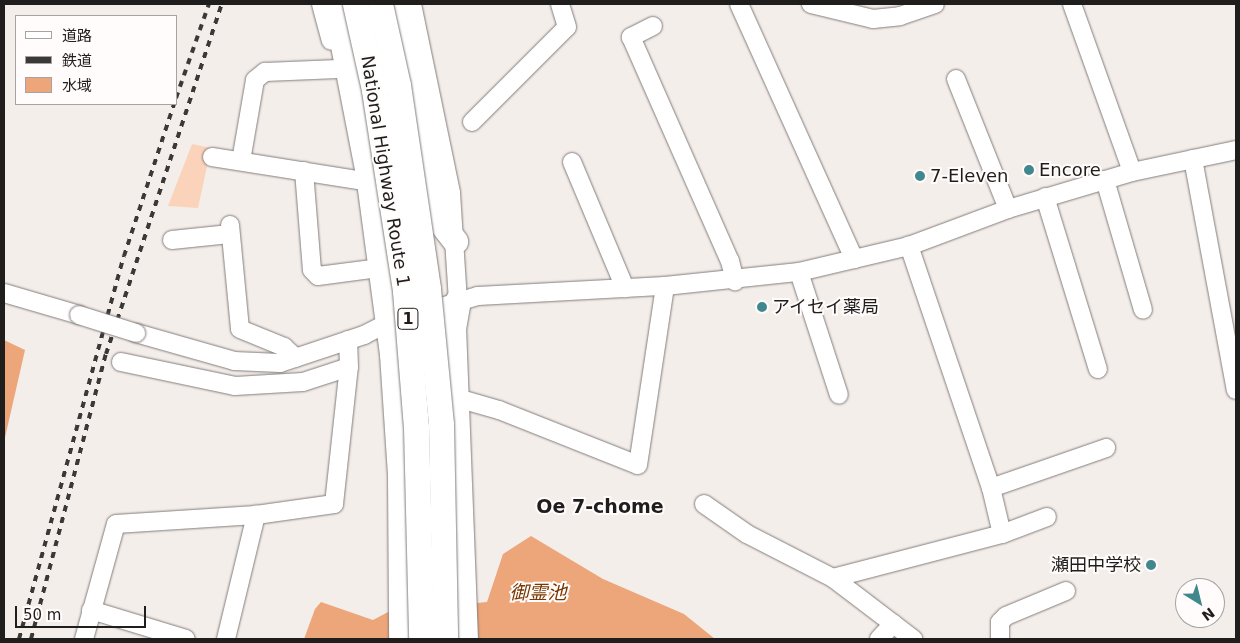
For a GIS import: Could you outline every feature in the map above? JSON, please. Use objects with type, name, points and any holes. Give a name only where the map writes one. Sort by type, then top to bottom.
[{"type":"highway","points":[[335,4],[368,174],[388,317],[400,476],[401,639]]},
{"type":"highway","name":"National Highway Route 1","points":[[355,4],[376,99],[405,291],[416,427],[421,639]]},
{"type":"highway","name":"National Highway Route 1","points":[[380,4],[398,85],[428,289],[441,424],[445,639]]},
{"type":"highway","points":[[401,4],[441,223],[456,241]]},
{"type":"highway","points":[[458,300],[453,327],[466,592],[465,639]]},
{"type":"street","points":[[321,4],[338,69],[358,180],[375,297],[388,317]]},
{"type":"street","points":[[412,4],[450,193],[456,241],[458,300]]},
{"type":"street","points":[[472,122],[505,99],[567,27],[560,4]]},
{"type":"street","points":[[739,4],[854,259]]},
{"type":"street","points":[[811,4],[833,7],[874,19],[900,16],[930,5]]},
{"type":"street","points":[[1072,4],[1132,172]]},
{"type":"street","points":[[653,26],[631,37],[730,261],[736,281]]},
{"type":"street","points":[[241,161],[255,80],[265,72],[338,69]]},
{"type":"street","points":[[956,79],[1008,209]]},
{"type":"street","points":[[4,293],[234,361],[280,362],[348,340],[388,317],[478,296],[736,281],[799,272],[909,246],[1008,209],[1132,172],[1236,150]]},
{"type":"street","points":[[212,157],[358,180]]},
{"type":"street","points":[[1193,159],[1236,390]]},
{"type":"street","points":[[572,162],[625,288]]},
{"type":"street","points":[[304,171],[312,270],[318,276],[372,269]]},
{"type":"street","points":[[1105,180],[1143,310]]},
{"type":"street","points":[[1046,197],[1098,369]]},
{"type":"street","points":[[172,240],[230,229],[240,329],[284,347],[296,358]]},
{"type":"street","points":[[909,246],[991,488],[1002,534]]},
{"type":"street","points":[[799,272],[839,395]]},
{"type":"street","points":[[457,398],[499,410],[638,465],[666,286]]},
{"type":"street","points":[[84,639],[116,524],[256,515],[334,504],[349,368],[348,340]]},
{"type":"street","points":[[121,362],[235,386],[304,382],[349,368]]},
{"type":"street","points":[[991,488],[1106,448]]},
{"type":"street","points":[[704,504],[747,534],[833,578],[912,639]]},
{"type":"street","points":[[226,639],[256,515]]},
{"type":"street","points":[[833,578],[1002,534],[1047,517]]},
{"type":"street","points":[[1000,639],[1000,622],[1006,616],[1066,590]]},
{"type":"street","points":[[91,610],[186,639]]},
{"type":"street","points":[[879,639],[893,624]]},
{"type":"shaded area","points":[[192,144],[211,148],[198,208],[168,206]]},
{"type":"water","points":[[4,340],[25,350],[4,442]]},
{"type":"water","name":"御霊池","points":[[531,536],[603,579],[684,614],[715,639],[304,639],[315,609],[321,602],[373,620],[390,611],[487,602],[503,554]]},
{"type":"railway","points":[[178,92],[209,4]]},
{"type":"railway","points":[[31,639],[106,354],[222,4]]},
{"type":"railway","points":[[19,639],[124,256],[174,105]]},
{"type":"place","name":"Encore","points":[[1029,170]]},
{"type":"place","name":"7-Eleven","points":[[920,176]]},
{"type":"place","name":"アイセイ薬局","points":[[762,307]]},
{"type":"place","name":"瀬田中学校","points":[[1151,565]]},
{"type":"district","name":"Oe 7-chome","points":[[600,507]]}]
